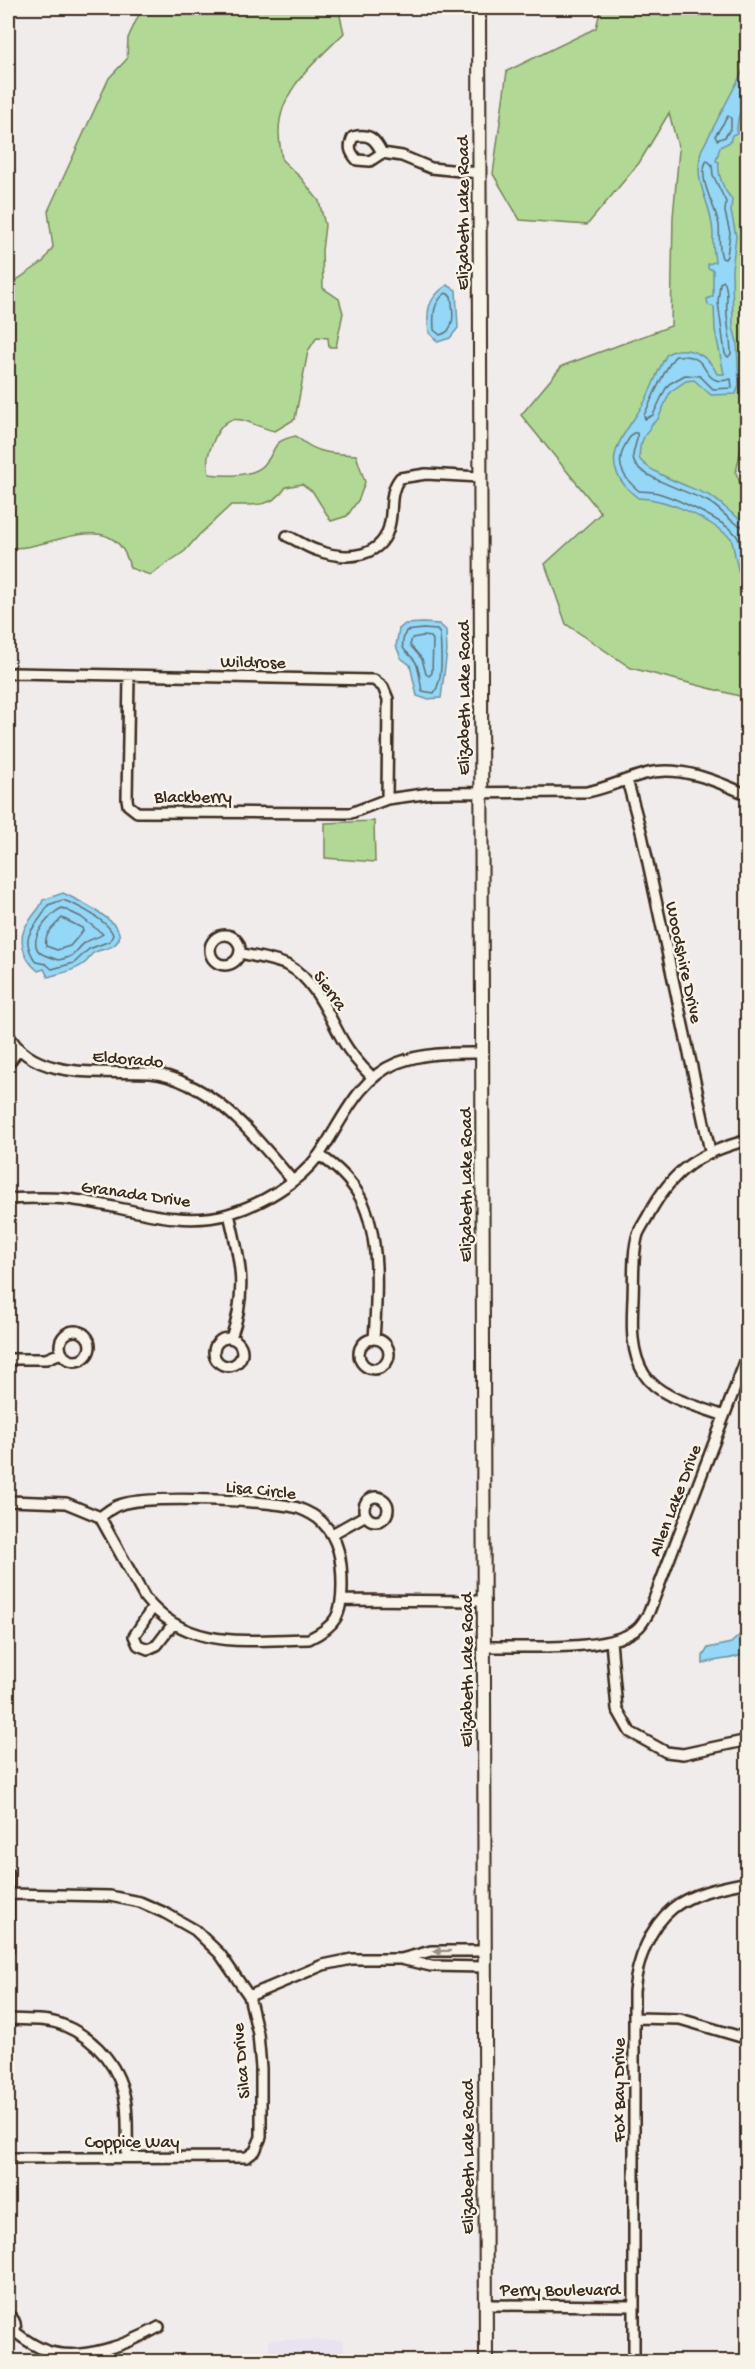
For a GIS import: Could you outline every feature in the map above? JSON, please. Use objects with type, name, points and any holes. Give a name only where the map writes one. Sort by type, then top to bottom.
[{"type":"street","name":"Elizabeth Lake Road","points":[[479,8],[486,2361]]},
{"type":"street","points":[[382,153],[402,156],[431,168],[479,174]]},
{"type":"street","points":[[287,536],[316,550],[334,555],[351,556],[374,551],[385,540],[390,522],[394,486],[400,478],[426,474],[480,477]]},
{"type":"street","name":"Wildrose","points":[[8,674],[374,680],[387,684],[387,799]]},
{"type":"street","name":"Blackberry","points":[[129,675],[127,799],[128,806],[137,813],[351,813],[387,799]]},
{"type":"street","points":[[387,799],[431,793],[587,792],[609,788],[627,780],[663,770],[686,772],[747,795]]},
{"type":"street","name":"Woodshire Drive","points":[[627,780],[642,835],[710,1151]]},
{"type":"street","name":"Sierra","points":[[240,952],[289,966],[306,981],[334,1020],[343,1042],[358,1064],[372,1077]]},
{"type":"street","name":"Eldorado","points":[[8,1034],[19,1049],[56,1069],[152,1073],[190,1086],[213,1098],[292,1180]]},
{"type":"street","points":[[8,1064],[19,1049]]},
{"type":"street","name":"Granada Drive","points":[[8,1199],[66,1199],[170,1217],[205,1218],[228,1214],[268,1198],[307,1168],[319,1155],[347,1109],[372,1077],[395,1063],[420,1055],[482,1053]]},
{"type":"street","points":[[724,1416],[670,1395],[656,1387],[645,1375],[636,1355],[632,1331],[638,1234],[657,1200],[672,1180],[685,1168],[710,1151],[747,1140]]},
{"type":"street","points":[[319,1155],[345,1176],[361,1198],[368,1217],[376,1274],[374,1339]]},
{"type":"street","points":[[228,1214],[239,1253],[242,1277],[239,1311],[231,1338]]},
{"type":"street","points":[[8,1359],[46,1359],[62,1353]]},
{"type":"street","name":"Allen Lake Drive","points":[[484,1647],[592,1645],[611,1641],[638,1628],[649,1612],[747,1354]]},
{"type":"street","name":"Lisa Circle","points":[[100,1517],[120,1504],[133,1502],[163,1500],[270,1503],[309,1513],[321,1521],[332,1534]]},
{"type":"street","points":[[8,1502],[66,1503],[100,1517],[136,1584],[153,1607],[173,1624],[188,1632],[215,1639],[309,1639],[323,1632],[335,1621],[342,1600],[342,1571],[338,1545],[332,1534],[366,1515]]},
{"type":"street","points":[[342,1600],[484,1601]]},
{"type":"street","points":[[153,1607],[134,1636],[138,1645],[148,1649],[157,1645],[173,1624]]},
{"type":"street","points":[[611,1641],[617,1709],[630,1732],[666,1752],[683,1754],[747,1740]]},
{"type":"street","points":[[8,1873],[8,1950]]},
{"type":"street","name":"Fox Bay Drive","points":[[634,2361],[634,1991],[641,1958],[658,1925],[673,1908],[707,1893],[747,1882]]},
{"type":"street","name":"Silca Drive","points":[[8,1894],[110,1896],[140,1902],[195,1930],[220,1954],[249,1996],[258,2034],[261,2067],[261,2137],[255,2151]]},
{"type":"street","points":[[665,1900],[673,1908]]},
{"type":"street","points":[[249,1996],[338,1961],[401,1959],[431,1952],[485,1951]]},
{"type":"street","points":[[401,1959],[432,1966],[485,1967]]},
{"type":"street","points":[[635,2018],[680,2019],[747,2039]]},
{"type":"street","points":[[8,2019],[62,2024],[87,2038],[104,2054],[115,2069],[123,2088],[127,2107],[127,2156]]},
{"type":"street","name":"Coppice Way","points":[[8,2158],[247,2157],[255,2151]]},
{"type":"street","name":"Perry Boulevard","points":[[486,2305],[633,2306]]},
{"type":"street","points":[[8,2315],[14,2320],[11,2335],[48,2351],[74,2357],[120,2346],[159,2327]]},
{"type":"street","points":[[48,2351],[54,2361]]},
{"type":"shaded area","points":[[269,2340],[344,2340],[344,2361],[269,2361]]},
{"type":"green space","points":[[142,8],[343,8],[340,16],[344,33],[292,89],[285,102],[279,132],[282,160],[301,178],[319,201],[325,225],[322,251],[323,288],[339,299],[343,313],[336,347],[329,347],[328,338],[317,337],[308,351],[295,419],[275,431],[239,420],[225,423],[213,442],[208,465],[209,474],[230,475],[253,472],[264,465],[281,441],[296,436],[317,449],[331,453],[356,455],[365,482],[359,499],[347,516],[331,521],[313,492],[302,484],[286,487],[281,494],[269,502],[255,505],[231,505],[185,551],[150,575],[130,568],[122,548],[110,537],[95,534],[78,535],[24,547],[8,547],[8,286],[43,262],[53,247],[48,211],[109,78],[127,59],[128,38]]},
{"type":"green space","points":[[601,8],[747,8],[748,413],[736,473],[747,500],[747,698],[631,668],[566,624],[545,564],[601,513],[521,415],[562,366],[671,326],[673,217],[679,150],[669,113],[639,163],[587,225],[520,220],[493,174],[507,71],[596,28]]},
{"type":"green space","points":[[374,821],[375,862],[325,858],[325,823]]},
{"type":"water","points":[[747,63],[747,104],[740,113],[737,133],[732,135],[730,142],[720,147],[716,161],[719,162],[719,172],[726,192],[732,199],[731,211],[736,236],[732,269],[733,327],[737,342],[739,385],[736,394],[711,395],[694,380],[686,381],[670,392],[658,419],[644,437],[639,458],[661,475],[710,496],[745,521],[748,528],[747,589],[738,570],[731,538],[710,523],[687,511],[663,502],[638,498],[624,485],[617,473],[614,461],[621,438],[645,401],[667,354],[689,350],[703,356],[717,374],[724,374],[715,330],[714,307],[708,305],[707,299],[713,296],[713,270],[708,268],[708,264],[715,261],[713,228],[700,181],[699,163],[701,151]]},
{"type":"water","points":[[447,285],[456,290],[458,328],[450,338],[438,342],[429,333],[428,312],[435,295]]},
{"type":"water","points":[[405,624],[439,624],[446,630],[447,651],[441,698],[426,699],[417,696],[410,665],[401,658],[396,646],[399,629]]},
{"type":"water","points":[[63,893],[91,907],[112,922],[118,930],[119,938],[109,948],[94,952],[78,967],[48,977],[44,969],[38,971],[28,960],[23,947],[23,933],[43,900]]},
{"type":"water","points":[[747,1628],[747,1653],[703,1664],[703,1656],[708,1648],[731,1643]]}]
